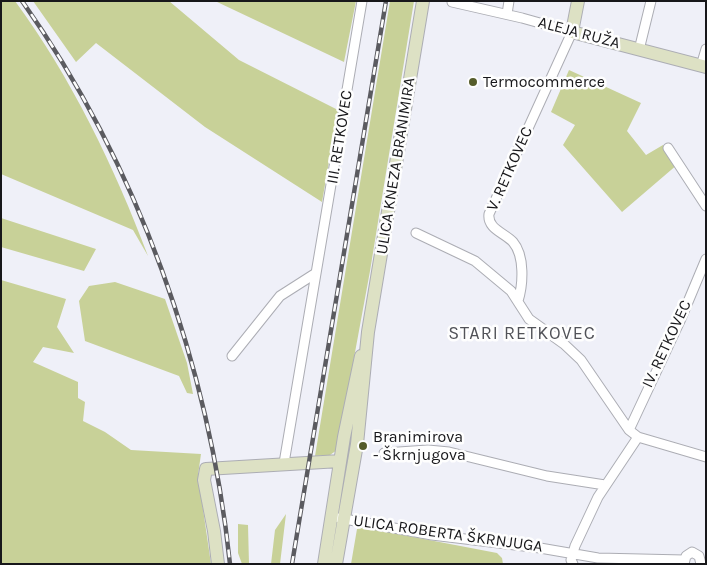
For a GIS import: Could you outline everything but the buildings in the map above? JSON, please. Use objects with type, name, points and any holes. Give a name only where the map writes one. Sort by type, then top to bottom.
[{"type":"main road","name":"ULICA KNEZA BRANIMIRA","points":[[336,564],[345,519],[363,395],[368,332],[423,1]]},
{"type":"main road","points":[[572,32],[578,1]]},
{"type":"main road","name":"ALEJA RUŽA","points":[[572,32],[704,67]]},
{"type":"main road","name":"ULICA KNEZA BRANIMIRA","points":[[324,564],[352,392],[368,332]]},
{"type":"main road","points":[[218,564],[204,471],[215,467],[340,461]]},
{"type":"street","name":"III. RETKOVEC","points":[[284,463],[362,1]]},
{"type":"street","points":[[507,14],[509,1]]},
{"type":"street","points":[[639,50],[652,1]]},
{"type":"street","name":"ALEJA RUŽA","points":[[452,2],[507,14],[572,32]]},
{"type":"street","name":"V. RETKOVEC","points":[[518,300],[522,283],[519,256],[513,242],[491,225],[488,220],[489,214],[572,32]]},
{"type":"street","points":[[704,67],[706,49]]},
{"type":"street","points":[[668,148],[706,206]]},
{"type":"street","points":[[416,233],[475,261],[511,292],[518,300],[523,313],[529,319],[564,344],[581,360],[629,430],[638,437],[706,457]]},
{"type":"street","name":"IV. RETKOVEC","points":[[629,430],[680,321],[706,259]]},
{"type":"street","points":[[232,356],[280,296],[316,273]]},
{"type":"street","points":[[573,564],[571,560],[572,553],[605,485],[638,437]]},
{"type":"street","points":[[384,453],[428,450],[450,452],[547,476],[605,485]]},
{"type":"street","name":"ULICA ROBERTA ŠKRNJUGA","points":[[331,517],[432,535],[609,559],[684,562],[687,554],[692,552],[698,554],[703,562]]},
{"type":"green space","points":[[1,1],[15,1],[73,92],[106,157],[148,256],[133,230],[1,174]]},
{"type":"green space","points":[[33,1],[169,1],[239,60],[338,110],[322,202],[205,127],[96,43],[76,62]]},
{"type":"green space","points":[[215,1],[356,1],[344,62]]},
{"type":"green space","points":[[390,1],[414,1],[370,271],[337,450],[330,455],[315,456]]},
{"type":"green space","points":[[569,70],[641,103],[627,131],[646,155],[663,145],[678,164],[622,212],[563,145],[575,125],[551,112]]},
{"type":"green space","points":[[1,218],[96,249],[84,271],[1,247]]},
{"type":"green space","points":[[1,280],[66,299],[57,327],[74,353],[43,347],[33,362],[78,382],[78,398],[85,402],[83,421],[105,432],[131,450],[201,454],[198,475],[211,564],[1,564]]},
{"type":"green space","points":[[115,282],[165,299],[187,363],[193,394],[187,393],[179,376],[85,341],[79,301],[89,286]]},
{"type":"green space","points":[[286,514],[280,564],[271,564],[275,530]]},
{"type":"green space","points":[[238,524],[248,525],[249,564],[242,564],[238,553]]},
{"type":"green space","points":[[361,527],[497,553],[502,558],[503,564],[351,564],[357,529]]},
{"type":"railway","points":[[22,1],[63,64],[100,130],[133,199],[162,269],[186,342],[205,415],[220,489],[230,564]]},
{"type":"railway","points":[[292,564],[386,1]]},
{"type":"place","name":"Termocommerce","points":[[473,82]]},
{"type":"place","name":"Branimirova - Škrnjugova","points":[[363,446]]},
{"type":"district","name":"STARI RETKOVEC","points":[[522,334]]}]
